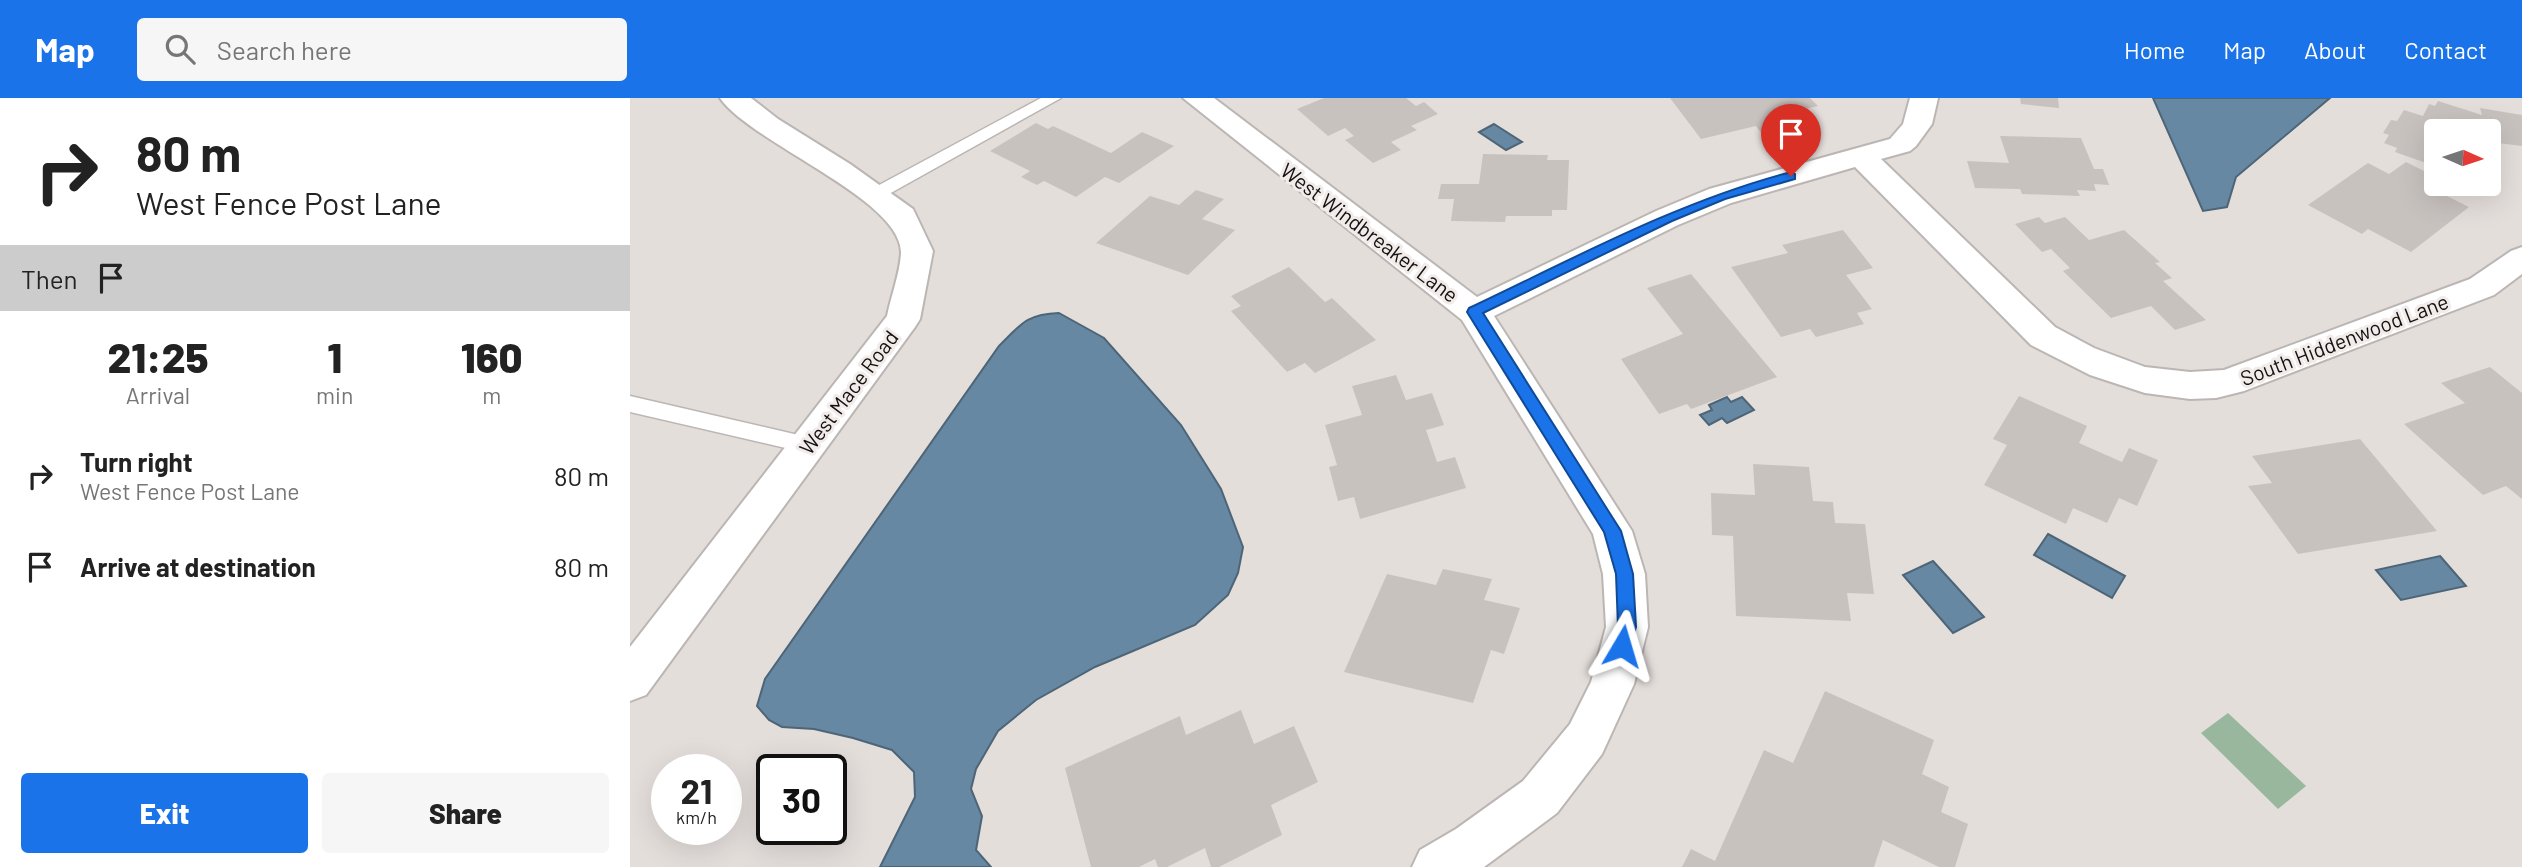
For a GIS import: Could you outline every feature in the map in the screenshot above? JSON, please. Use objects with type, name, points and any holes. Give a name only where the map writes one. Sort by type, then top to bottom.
[{"type":"street","name":"West Mace Road","points":[[630,681],[903,319],[917,251],[901,216],[840,170],[768,125],[734,98]]},
{"type":"street","name":"West Windbreaker Lane","points":[[1197,98],[1474,312],[1612,531],[1624,574],[1627,627],[1612,684],[1586,739],[1541,797],[1472,846],[1437,867]]},
{"type":"street","points":[[1474,312],[1667,218],[1710,201],[1900,145],[1914,133],[1923,114],[1924,98]]},
{"type":"street","name":"South Hiddenwood Lane","points":[[1861,156],[2043,336],[2078,358],[2125,375],[2171,383],[2212,385],[2244,378],[2482,286],[2522,258]]},
{"type":"lane","points":[[874,195],[1053,98]]},
{"type":"lane","points":[[630,404],[807,445]]},
{"type":"green space","points":[[2228,713],[2306,786],[2278,809],[2201,733]]},
{"type":"water","points":[[2153,98],[2330,98],[2236,177],[2227,207],[2203,211]]},
{"type":"water","points":[[1494,124],[1522,142],[1506,150],[1479,132]]},
{"type":"water","points":[[1059,313],[1104,338],[1181,425],[1221,489],[1243,547],[1238,573],[1228,595],[1195,625],[1095,667],[1036,700],[998,731],[976,769],[971,789],[982,816],[976,850],[991,867],[880,867],[915,797],[914,772],[892,750],[814,729],[782,727],[769,720],[757,706],[765,679],[999,346],[1032,318]]},
{"type":"water","points":[[1727,397],[1731,402],[1742,397],[1754,410],[1727,423],[1722,418],[1709,425],[1700,415],[1712,410],[1709,405]]},
{"type":"water","points":[[2048,534],[2125,576],[2112,598],[2034,555]]},
{"type":"water","points":[[2440,556],[2466,586],[2401,600],[2376,570]]},
{"type":"water","points":[[1933,561],[1984,617],[1953,633],[1903,575]]},
{"type":"building","points":[[1324,98],[1406,98],[1416,106],[1424,102],[1438,114],[1411,126],[1417,130],[1391,142],[1401,150],[1373,163],[1345,140],[1354,136],[1345,128],[1328,136],[1297,109]]},
{"type":"building","points":[[1670,98],[1810,98],[1818,106],[1787,113],[1802,130],[1766,139],[1756,126],[1701,139]]},
{"type":"building","points":[[2020,98],[2058,98],[2059,108],[2021,104]]},
{"type":"building","points":[[2438,101],[2482,115],[2480,108],[2522,115],[2522,146],[2501,143],[2501,119],[2424,119],[2424,162],[2395,152],[2397,148],[2384,143],[2389,135],[2383,133],[2391,120],[2397,121],[2404,110],[2423,116],[2429,104],[2435,106]]},
{"type":"building","points":[[1036,123],[1048,129],[1053,126],[1111,153],[1142,132],[1174,146],[1119,183],[1105,177],[1076,197],[1044,181],[1037,185],[1021,177],[1030,171],[990,151]]},
{"type":"building","points":[[2000,136],[2081,138],[2094,169],[2103,169],[2109,185],[2094,184],[2096,191],[2077,190],[2080,196],[2022,194],[2020,189],[1975,188],[1967,161],[2009,163]]},
{"type":"building","points":[[1483,154],[1548,155],[1547,160],[1569,160],[1567,210],[1552,210],[1552,216],[1506,216],[1505,222],[1451,221],[1454,199],[1438,199],[1441,184],[1479,184]]},
{"type":"building","points":[[2406,162],[2424,171],[2424,196],[2447,196],[2469,207],[2411,252],[2368,229],[2362,234],[2308,205],[2368,163],[2389,174]]},
{"type":"building","points":[[1196,190],[1224,199],[1202,219],[1235,230],[1188,275],[1096,243],[1150,196],[1179,205]]},
{"type":"building","points":[[2039,217],[2045,223],[2065,217],[2089,240],[2124,230],[2160,262],[2155,263],[2172,278],[2163,281],[2206,320],[2175,330],[2151,306],[2111,318],[2063,271],[2070,268],[2051,249],[2042,252],[2015,224]]},
{"type":"building","points":[[1843,230],[1873,268],[1846,275],[1872,309],[1857,313],[1864,324],[1816,337],[1810,329],[1781,337],[1731,267],[1788,253],[1782,245]]},
{"type":"building","points":[[1289,267],[1325,302],[1332,298],[1376,340],[1315,373],[1305,363],[1287,372],[1231,311],[1241,306],[1231,296]]},
{"type":"building","points":[[1691,274],[1777,377],[1691,409],[1687,404],[1659,414],[1621,359],[1683,334],[1647,288]]},
{"type":"building","points":[[2490,367],[2522,393],[2522,499],[2506,486],[2483,495],[2404,424],[2465,403],[2441,383]]},
{"type":"building","points":[[1396,375],[1406,400],[1432,393],[1444,425],[1426,430],[1437,462],[1455,457],[1466,488],[1360,519],[1354,497],[1338,501],[1329,467],[1337,465],[1325,425],[1362,415],[1352,386]]},
{"type":"building","points":[[2019,396],[2087,426],[2079,443],[2122,462],[2129,448],[2158,460],[2137,506],[2119,498],[2107,523],[2073,508],[2066,524],[1984,485],[2007,445],[1993,439]]},
{"type":"building","points":[[2360,439],[2437,531],[2298,554],[2248,486],[2272,483],[2252,456]]},
{"type":"building","points":[[1753,464],[1809,467],[1813,501],[1833,502],[1835,523],[1865,524],[1874,594],[1847,593],[1851,621],[1736,616],[1733,536],[1712,535],[1711,493],[1755,495]]},
{"type":"building","points":[[1443,569],[1492,579],[1484,600],[1520,608],[1504,654],[1491,650],[1473,703],[1344,672],[1387,574],[1436,585]]},
{"type":"building","points":[[1825,691],[1934,740],[1922,774],[1949,787],[1941,812],[1968,824],[1955,867],[1939,867],[1883,840],[1874,867],[1682,867],[1691,849],[1715,861],[1764,750],[1793,763]]},
{"type":"building","points":[[1241,710],[1254,744],[1294,726],[1318,782],[1271,805],[1282,835],[1219,867],[1211,867],[1205,848],[1167,867],[1158,867],[1155,859],[1139,867],[1091,867],[1065,768],[1180,716],[1186,735]]},
{"type":"route","points":[[1622,646],[1627,627],[1624,574],[1612,531],[1474,312],[1667,218],[1720,196],[1791,176]]}]
